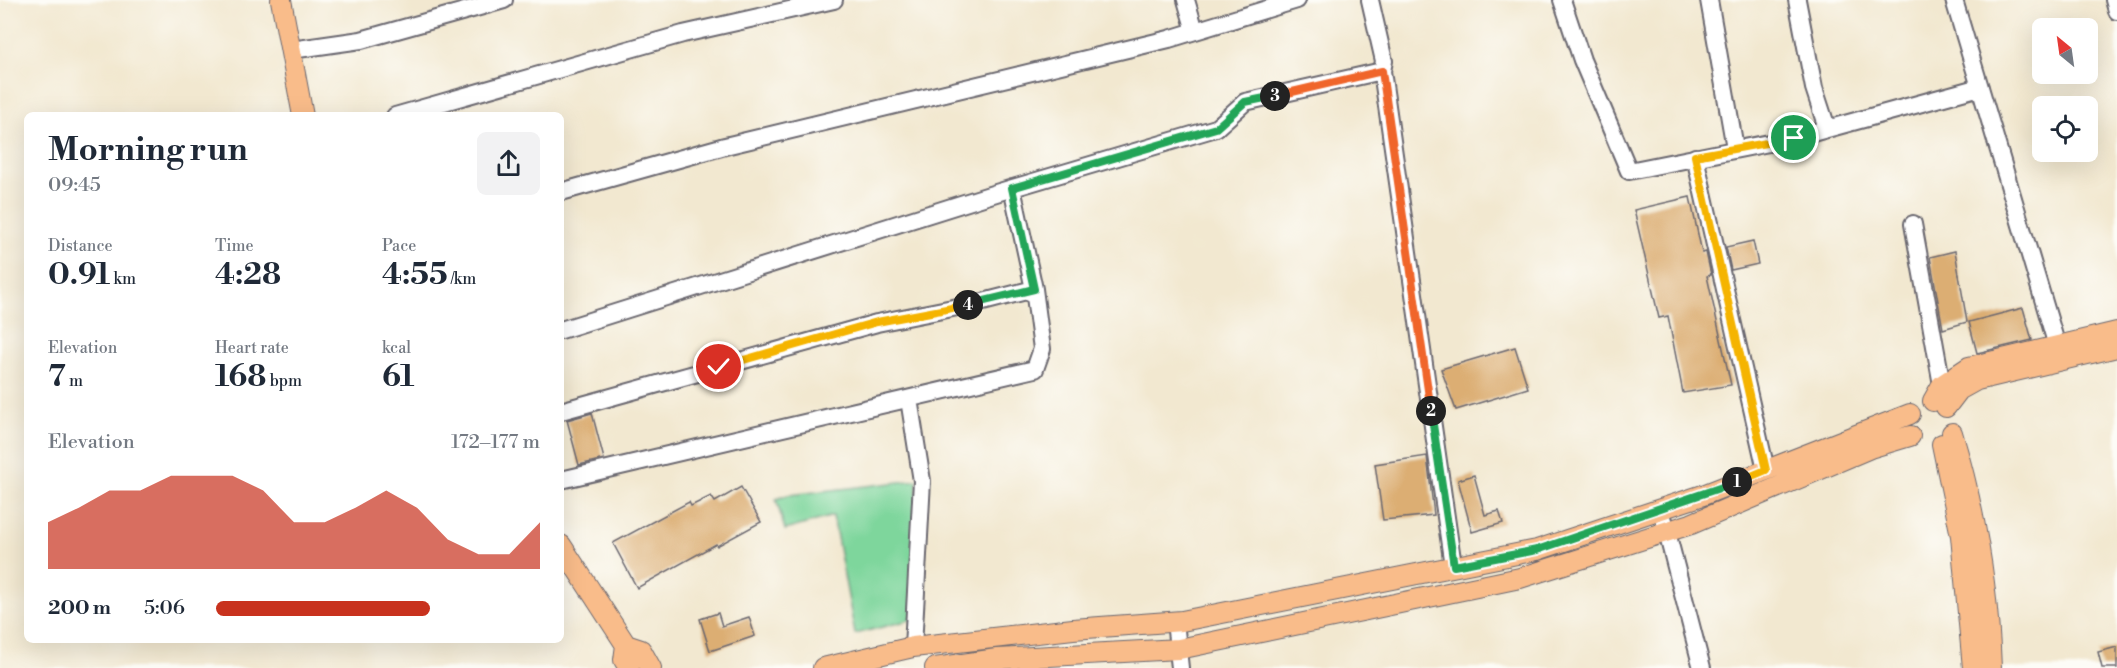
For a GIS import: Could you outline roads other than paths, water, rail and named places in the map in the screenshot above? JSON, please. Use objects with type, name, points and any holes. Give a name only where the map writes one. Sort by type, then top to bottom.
[{"type":"main road","points":[[281,0],[302,112]]},
{"type":"main road","points":[[1940,398],[1969,368],[2057,346],[2116,346]]},
{"type":"main road","points":[[822,668],[913,647],[1094,627],[1175,621],[1537,550],[1661,509],[1766,470],[1910,414],[1921,403],[1940,398],[1977,380],[2116,346]]},
{"type":"main road","points":[[1940,398],[1953,418],[1947,439],[1961,536],[1973,668]]},
{"type":"main road","points":[[1910,414],[1907,428],[1910,436],[1921,446],[1935,447],[1947,439]]},
{"type":"main road","points":[[935,668],[997,659],[1099,654],[1180,659],[1520,578],[1691,524],[1870,448],[1910,436]]},
{"type":"main road","points":[[1947,439],[1968,487],[1981,558],[1991,668]]},
{"type":"main road","points":[[564,550],[627,645],[641,650],[651,668]]},
{"type":"main road","points":[[1094,627],[1099,654]]},
{"type":"main road","points":[[627,645],[624,660],[629,668]]},
{"type":"street","points":[[291,50],[361,40],[504,0]]},
{"type":"street","points":[[409,112],[683,34],[834,0]]},
{"type":"street","points":[[1186,0],[1195,31]]},
{"type":"street","points":[[564,191],[725,146],[1060,66],[1195,31],[1297,0]]},
{"type":"street","points":[[1370,0],[1384,61],[1382,71],[1454,566]]},
{"type":"street","points":[[1562,0],[1582,60],[1629,171],[1794,138],[1980,87]]},
{"type":"street","points":[[1709,0],[1735,148]]},
{"type":"street","points":[[1797,0],[1814,88],[1827,128]]},
{"type":"street","points":[[1954,0],[2057,346]]},
{"type":"street","points":[[2114,0],[2117,11]]},
{"type":"street","points":[[564,329],[1012,188],[1216,128],[1245,102],[1382,71]]},
{"type":"street","points":[[1695,156],[1766,470]]},
{"type":"street","points":[[564,479],[1035,369],[1042,349],[1034,289],[1012,188]]},
{"type":"street","points":[[1913,225],[1940,398]]},
{"type":"street","points":[[564,410],[877,322],[983,302],[1034,289]]},
{"type":"street","points":[[909,399],[922,481],[913,647]]},
{"type":"street","points":[[1661,509],[1702,668]]},
{"type":"street","points":[[1175,621],[1180,659]]}]
